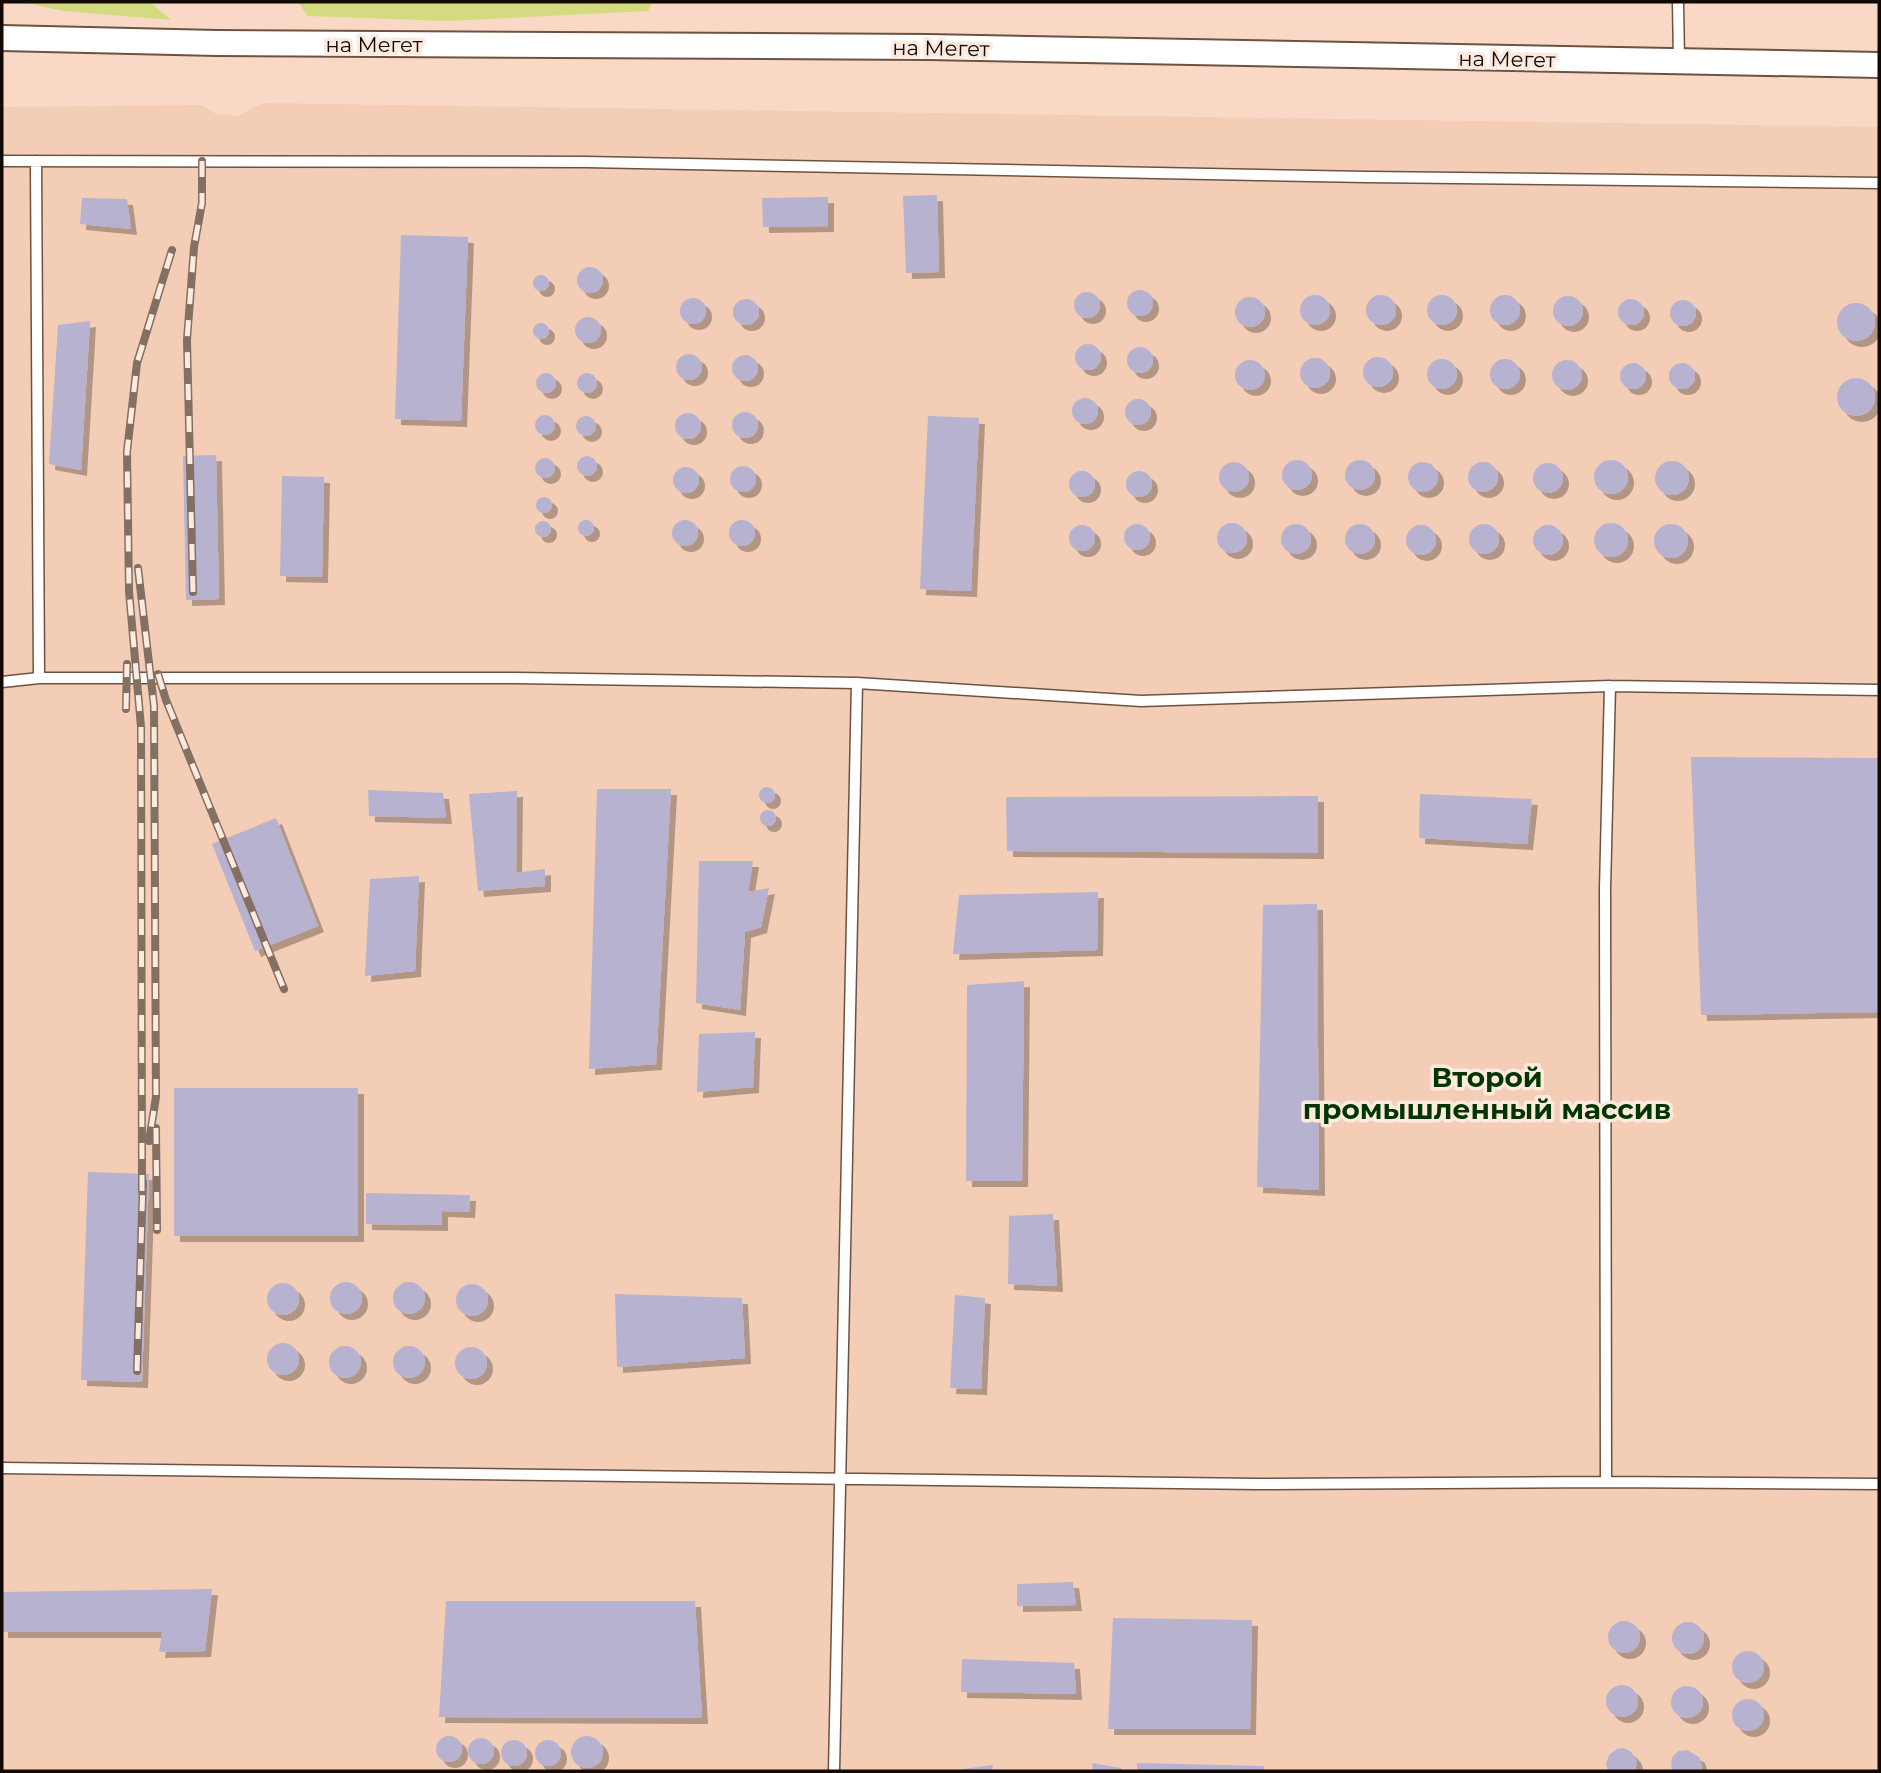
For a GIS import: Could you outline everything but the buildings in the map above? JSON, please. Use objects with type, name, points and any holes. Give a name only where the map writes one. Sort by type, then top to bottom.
[{"type":"street","name":"на Мегет","points":[[2,38],[217,43],[928,47],[1879,65]]},
{"type":"lane","points":[[1678,2],[1679,62]]},
{"type":"lane","points":[[2,161],[573,162],[1879,183]]},
{"type":"lane","points":[[36,161],[39,678]]},
{"type":"lane","points":[[2,682],[39,678],[516,678],[857,682],[1141,701],[1610,686],[1879,690]]},
{"type":"lane","points":[[835,1771],[857,682]]},
{"type":"lane","points":[[1606,1482],[1605,889],[1610,686]]},
{"type":"lane","points":[[2,1468],[1258,1484],[1879,1484]]},
{"type":"shaded area","points":[[262,103],[1879,127],[1879,1771],[2,1771],[2,107],[201,105],[216,114],[238,116]]},
{"type":"green space","points":[[21,2],[150,2],[171,20],[63,11]]},
{"type":"green space","points":[[298,2],[652,2],[648,11],[448,21],[308,16]]},
{"type":"railway","points":[[193,592],[187,340],[194,247],[202,203],[202,161]]},
{"type":"railway","points":[[142,1191],[141,727],[129,591],[127,452],[137,363],[172,250]]},
{"type":"railway","points":[[138,568],[154,706],[156,1097],[149,1141]]},
{"type":"railway","points":[[126,709],[127,664]]},
{"type":"railway","points":[[158,674],[166,700],[284,989]]},
{"type":"railway","points":[[156,1128],[157,1230]]},
{"type":"railway","points":[[137,1371],[143,1182]]},
{"type":"district","name":"Второй промышленный массив","points":[[1487,1093]]}]
